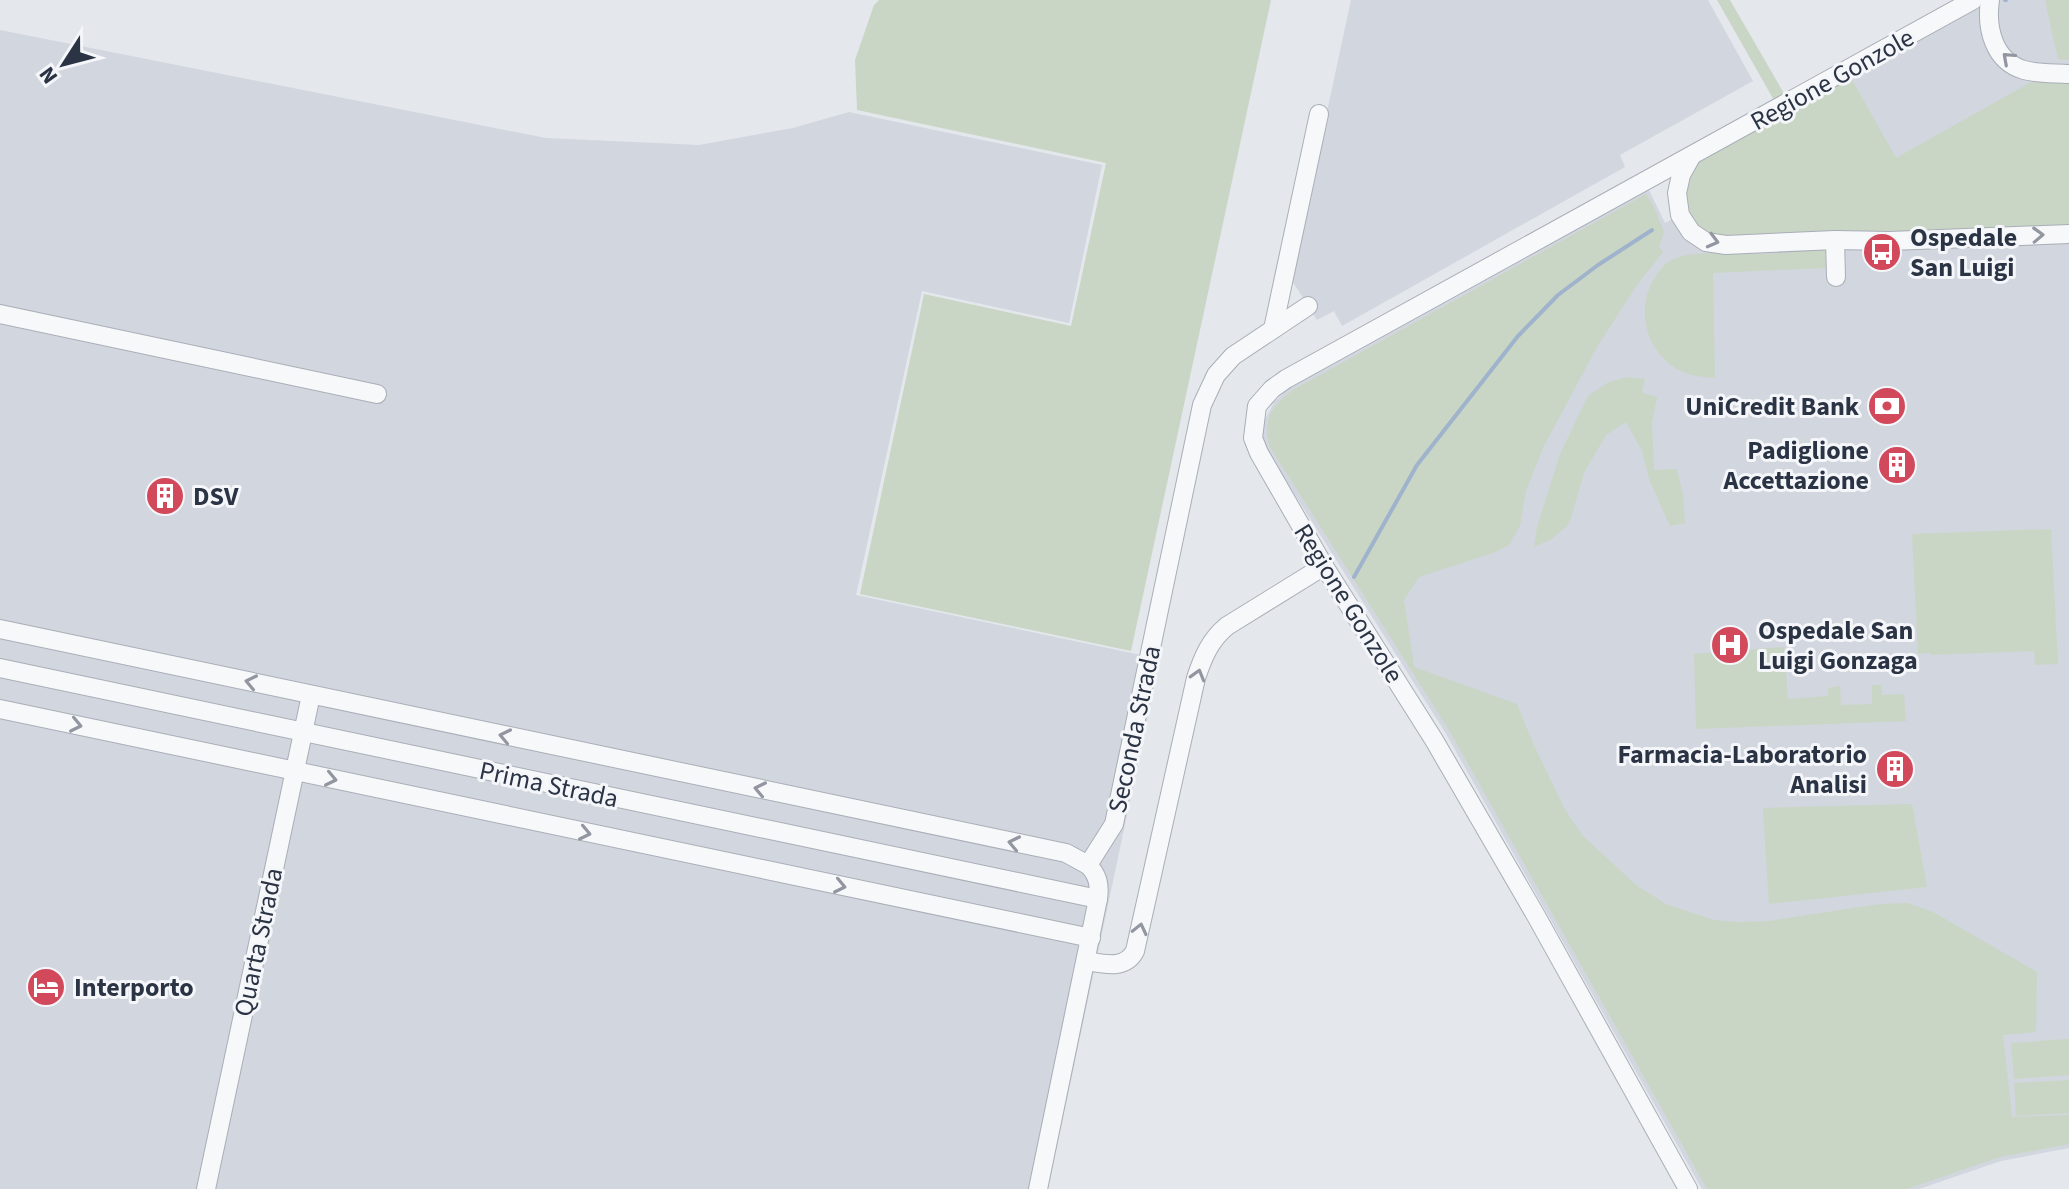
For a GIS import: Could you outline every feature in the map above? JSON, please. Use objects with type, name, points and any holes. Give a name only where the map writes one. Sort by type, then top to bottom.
[{"type":"street","name":"Regione Gonzole","points":[[1688,1189],[1634,1088],[1434,740],[1267,470],[1253,438],[1257,406],[1286,379],[1973,0]]},
{"type":"street","points":[[1990,0],[1989,30],[2007,61],[2025,70],[2069,74]]},
{"type":"street","points":[[1273,329],[1319,114]]},
{"type":"street","points":[[1680,215],[1677,193],[1681,175],[1691,157]]},
{"type":"street","points":[[1648,180],[1670,200],[1691,232],[1706,242],[1726,245],[2069,234]]},
{"type":"street","points":[[1835,240],[1836,277]]},
{"type":"street","name":"Seconda Strada","points":[[1088,865],[1114,824],[1202,405],[1222,366],[1308,306]]},
{"type":"street","points":[[0,314],[377,394]]},
{"type":"street","points":[[1086,961],[1123,963],[1135,951],[1196,678],[1210,645],[1227,626],[1324,566]]},
{"type":"street","name":"Prima Strada","points":[[0,629],[1066,853],[1088,865]]},
{"type":"street","name":"Prima Strada","points":[[0,668],[1098,899]]},
{"type":"street","name":"Quarta Strada","points":[[206,1189],[311,695]]},
{"type":"street","name":"Prima Strada","points":[[0,709],[1091,938]]},
{"type":"street","points":[[1038,1189],[1098,899],[1098,880],[1088,865]]},
{"type":"shaded area","points":[[1351,0],[1708,0],[1753,81],[1620,155],[1625,167],[1342,326],[1334,311],[1317,320],[1291,279]]},
{"type":"shaded area","name":"Ospedale San Luigi Gonzaga","points":[[1991,0],[2069,0],[2069,1148],[2001,1161],[1919,1189],[1702,1189],[1445,732],[1266,449],[1262,436],[1264,421],[1275,401],[1291,387],[1648,188],[1665,223],[1680,215],[1700,160]]},
{"type":"shaded area","points":[[0,30],[546,138],[699,145],[793,128],[849,112],[1102,165],[1069,323],[922,291],[856,595],[1160,659],[1048,1189],[0,1189]]},
{"type":"green space","points":[[879,0],[1271,0],[1131,651],[860,594],[924,294],[1071,326],[1106,163],[857,110],[855,60],[874,5]]},
{"type":"green space","points":[[1717,0],[1730,0],[1786,97],[1775,102]]},
{"type":"green space","points":[[2045,0],[2069,0],[2069,60],[2058,59]]},
{"type":"green space","points":[[1850,76],[1896,158],[2033,81],[2069,82],[2069,226],[1726,239],[1698,227],[1687,213],[1684,194],[1700,160]]},
{"type":"green space","points":[[1646,194],[1664,232],[1659,247],[1663,252],[1637,285],[1597,347],[1543,448],[1526,491],[1520,526],[1509,545],[1419,577],[1404,600],[1414,667],[1517,704],[1564,808],[1582,835],[1636,885],[1666,904],[1714,920],[1740,922],[1908,903],[1933,912],[2037,972],[2036,1032],[2003,1035],[2012,1117],[2069,1115],[2069,1144],[2000,1157],[1907,1189],[1707,1189],[1449,730],[1270,447],[1267,429],[1270,415],[1293,390]]},
{"type":"green space","points":[[1825,250],[1826,268],[1713,273],[1715,378],[1679,370],[1658,353],[1647,329],[1645,304],[1654,279],[1672,259],[1695,254]]},
{"type":"green space","points":[[1627,377],[1645,379],[1642,393],[1657,397],[1652,423],[1654,470],[1677,469],[1685,523],[1670,526],[1649,479],[1642,451],[1626,422],[1606,435],[1584,473],[1566,527],[1550,540],[1534,547],[1537,527],[1560,454],[1588,396],[1609,382]]},
{"type":"green space","points":[[2051,529],[2058,664],[2035,665],[2034,651],[1918,654],[1912,534]]},
{"type":"green space","points":[[1784,647],[1788,699],[1828,696],[1828,688],[1840,686],[1841,705],[1872,704],[1872,685],[1881,685],[1882,695],[1904,694],[1906,721],[1696,729],[1694,654]]},
{"type":"green space","points":[[1912,804],[1927,887],[1769,904],[1763,808]]},
{"type":"green space","points":[[2069,1039],[2069,1075],[2014,1079],[2011,1043]]},
{"type":"green space","points":[[2069,1080],[2069,1113],[2016,1116],[2014,1083]]},
{"type":"waterway","points":[[1354,577],[1417,465],[1518,336],[1558,295],[1652,230]]},
{"type":"place","name":"Ospedale San Luigi","points":[[1882,252]]},
{"type":"place","name":"UniCredit Bank","points":[[1887,406]]},
{"type":"place","name":"Padiglione Accettazione","points":[[1897,465]]},
{"type":"place","name":"DSV","points":[[165,496]]},
{"type":"place","name":"Ospedale San Luigi Gonzaga","points":[[1730,645]]},
{"type":"place","name":"Farmacia-Laboratorio Analisi","points":[[1895,769]]},
{"type":"place","name":"Interporto","points":[[46,987]]}]
